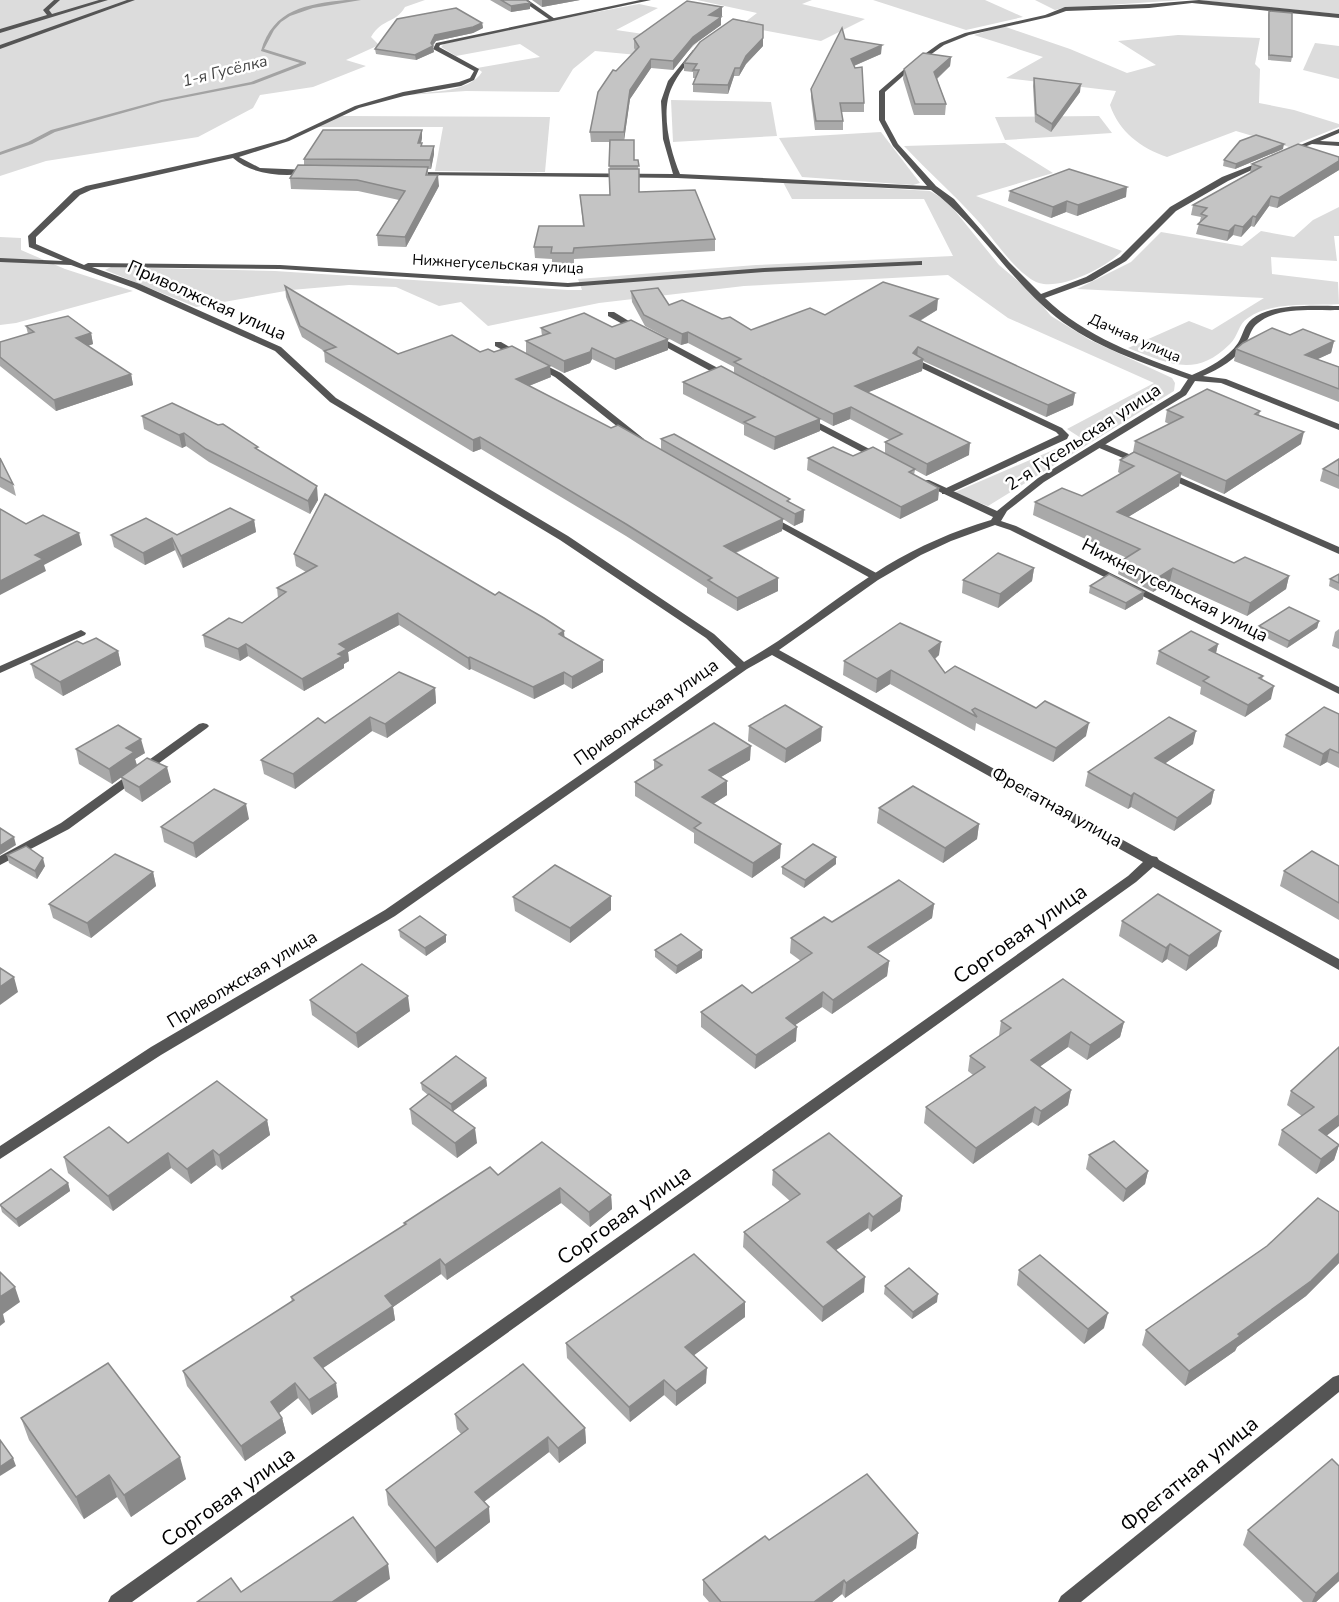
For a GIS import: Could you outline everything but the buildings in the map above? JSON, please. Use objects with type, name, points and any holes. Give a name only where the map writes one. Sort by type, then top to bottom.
[{"type":"street","points":[[51,16],[46,10],[57,0]]},
{"type":"street","points":[[0,31],[105,0]]},
{"type":"street","points":[[0,47],[132,0]]},
{"type":"street","points":[[524,0],[552,19]]},
{"type":"street","points":[[75,264],[32,245],[32,236],[77,193],[105,183],[234,156],[287,140],[357,107],[403,94],[461,84],[472,79],[477,70],[435,48],[438,44],[648,0]]},
{"type":"street","name":"Дачная улица","points":[[1339,16],[1192,1],[1149,6],[1065,9],[1047,16],[967,34],[942,44],[882,91],[882,120],[895,146],[933,188],[951,201],[1006,264],[1058,315],[1091,337],[1193,378],[1223,381],[1339,427]]},
{"type":"street","points":[[677,176],[670,162],[664,101],[673,78],[696,48]]},
{"type":"street","points":[[1040,297],[1089,279],[1123,259],[1173,208],[1225,179],[1339,131]]},
{"type":"street","points":[[1311,143],[1339,144]]},
{"type":"street","points":[[234,156],[242,165],[255,169],[320,172]]},
{"type":"street","points":[[400,173],[677,176],[933,188]]},
{"type":"street","points":[[0,260],[75,264]]},
{"type":"street","name":"Нижнегусельская улица","points":[[75,264],[280,267],[568,285],[764,270],[920,263]]},
{"type":"street","name":"Приволжская улица","points":[[0,1154],[156,1052],[390,913],[743,667],[711,636],[564,538],[333,400],[278,349],[137,286],[75,264]]},
{"type":"street","name":"2-я Гусельская улица","points":[[743,667],[773,651],[876,577],[954,535],[997,519],[1003,509],[1041,480],[1183,393],[1193,378],[1210,370],[1241,345],[1254,320],[1272,313],[1339,308]]},
{"type":"street","points":[[611,314],[736,381]]},
{"type":"street","points":[[498,344],[558,375],[649,447]]},
{"type":"street","points":[[918,363],[1059,430],[1064,435],[1062,439],[945,492]]},
{"type":"street","points":[[799,414],[882,459]]},
{"type":"street","points":[[1100,445],[1339,551]]},
{"type":"street","name":"Нижнегусельская улица","points":[[914,476],[1339,691]]},
{"type":"street","points":[[758,511],[876,577]]},
{"type":"street","points":[[0,670],[81,633]]},
{"type":"street","name":"Фрегатная улица","points":[[773,651],[1339,965]]},
{"type":"street","points":[[0,861],[65,826],[203,726]]},
{"type":"street","name":"Сорговая улица","points":[[117,1602],[1132,879],[1153,860]]},
{"type":"street","name":"Фрегатная улица","points":[[1067,1602],[1339,1382]]},
{"type":"shaded area","points":[[0,0],[425,0],[405,7],[397,16],[375,31],[371,37],[379,45],[346,60],[366,66],[313,87],[260,95],[253,108],[198,137],[46,161],[0,176]]},
{"type":"shaded area","points":[[697,0],[812,0],[802,4],[865,19],[821,41],[740,26],[757,13]]},
{"type":"shaded area","points":[[873,0],[985,0],[1023,17],[966,30]]},
{"type":"shaded area","points":[[1035,0],[1183,0],[1055,10]]},
{"type":"shaded area","points":[[1197,0],[1339,0],[1339,14]]},
{"type":"shaded area","points":[[639,4],[658,8],[616,30],[698,42],[680,59],[595,51],[573,69],[559,92],[466,91],[408,95],[448,90],[468,84],[482,72],[477,68],[540,57],[520,44],[456,56],[441,47],[444,44],[507,29]]},
{"type":"shaded area","points":[[1003,26],[1070,49],[1127,73],[1156,65],[1118,41],[1178,35],[1260,38],[1255,64],[1260,69],[1259,103],[1294,110],[1339,124],[1339,127],[1289,147],[1236,131],[1167,157],[1148,149],[1125,131],[1110,105],[1116,91],[1006,78],[1043,57],[974,35]]},
{"type":"shaded area","points":[[1315,43],[1339,46],[1339,79],[1303,70]]},
{"type":"shaded area","points":[[671,100],[771,102],[777,136],[673,142]]},
{"type":"shaded area","points":[[342,116],[550,117],[545,172],[435,171],[443,127],[315,127]]},
{"type":"shaded area","points":[[1099,116],[1112,133],[1005,140],[995,117]]},
{"type":"shaded area","points":[[881,132],[920,183],[913,185],[802,177],[779,138]]},
{"type":"shaded area","points":[[1005,143],[1053,173],[976,196],[1122,251],[1106,264],[1084,276],[1060,283],[1039,283],[1014,265],[969,211],[904,146]]},
{"type":"shaded area","points":[[783,182],[930,191],[947,201],[999,265],[1031,292],[1051,316],[1090,340],[1172,378],[1175,383],[1174,391],[988,506],[953,493],[1081,438],[1067,429],[1154,383],[1008,318],[948,275],[744,286],[599,303],[488,326],[461,302],[439,306],[396,287],[349,285],[291,290],[196,307],[105,270],[111,267],[275,271],[582,290],[578,279],[756,265],[953,256],[924,199],[792,199]]},
{"type":"shaded area","points":[[1339,207],[1339,236],[1334,236],[1337,261],[1271,257],[1272,274],[1338,282],[1339,304],[1280,307],[1258,313],[1245,321],[1230,344],[1205,362],[1193,365],[1169,363],[1128,348],[1189,321],[1212,330],[1264,298],[1077,289],[1131,262],[1161,232],[1242,246],[1261,231],[1294,237],[1313,220]]},
{"type":"shaded area","points":[[0,237],[21,238],[21,250],[65,269],[133,291],[16,323],[0,325]]},
{"type":"waterway","name":"1-я Гусёлка","points":[[0,154],[30,143],[53,131],[161,101],[252,83],[304,63],[262,50],[272,29],[279,21],[300,10],[359,0]]}]
